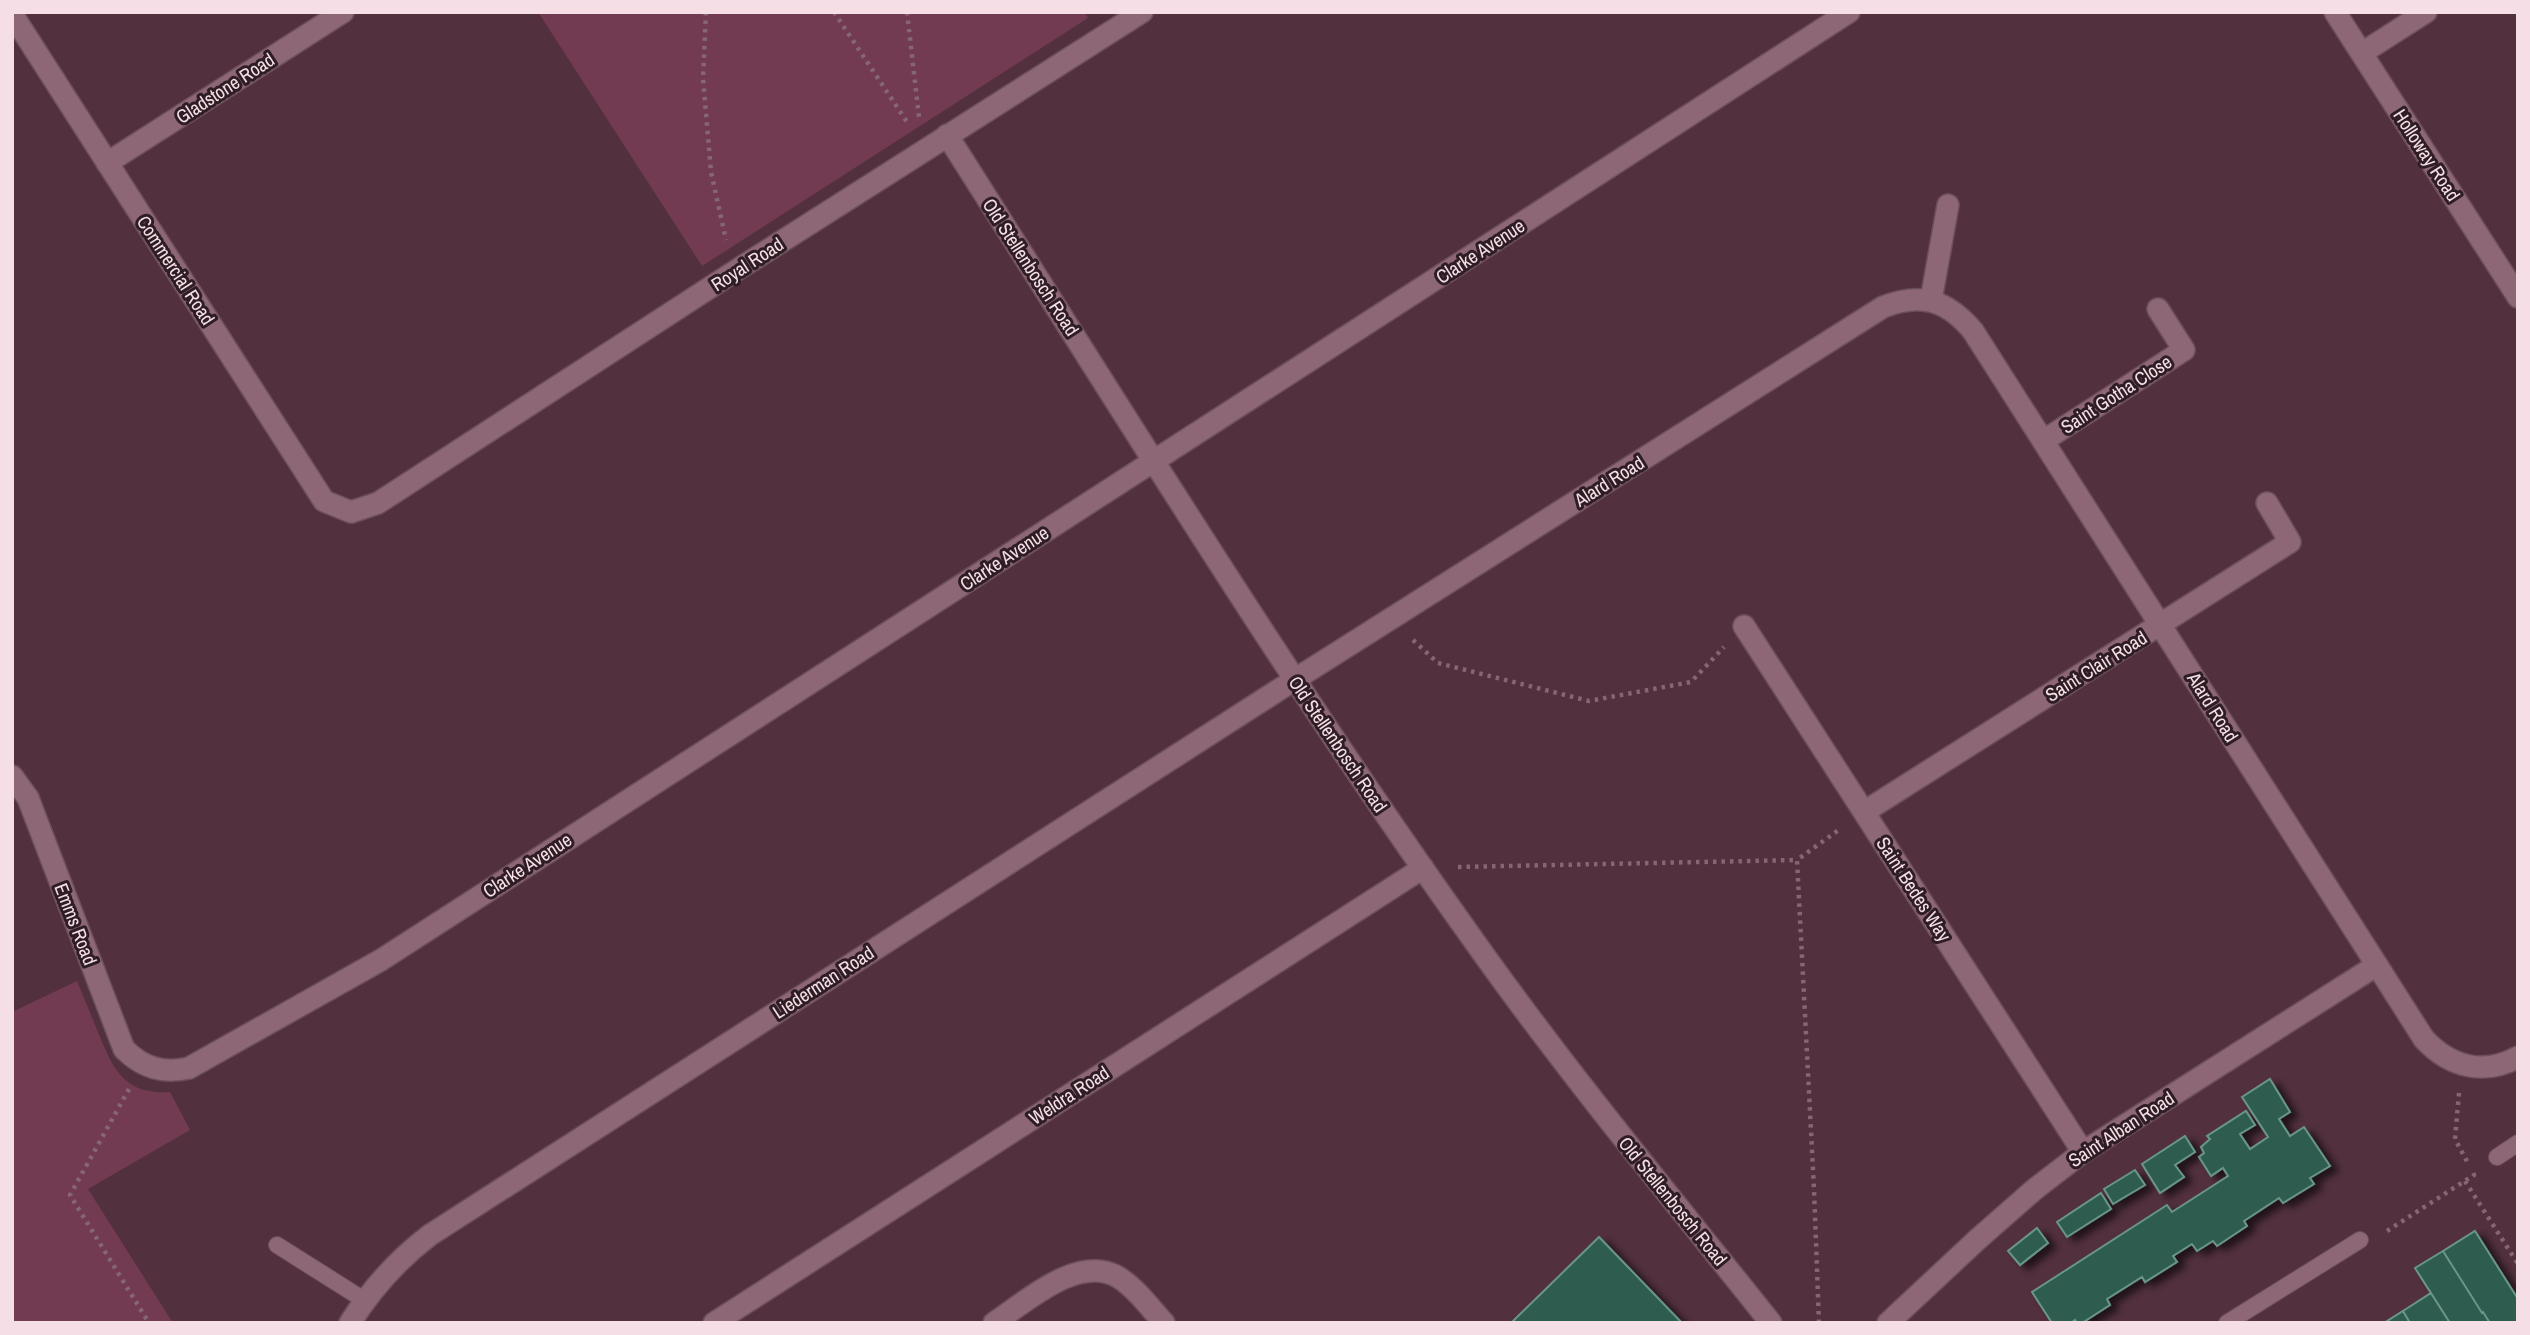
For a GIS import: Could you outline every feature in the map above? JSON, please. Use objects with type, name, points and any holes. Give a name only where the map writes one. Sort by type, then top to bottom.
[{"type":"street","name":"Gladstone Road","points":[[107,163],[343,12]]},
{"type":"street","name":"Royal Road","points":[[351,512],[378,503],[1142,12]]},
{"type":"street","name":"Clarke Avenue","points":[[145,1065],[159,1070],[189,1068],[382,960],[1849,12]]},
{"type":"street","name":"Holloway Road","points":[[2335,12],[2518,297]]},
{"type":"street","points":[[2362,53],[2426,12]]},
{"type":"street","name":"Commercial Road","points":[[12,14],[324,501],[351,512]]},
{"type":"street","name":"Old Stellenbosch Road","points":[[947,135],[1294,680],[1423,868],[1562,1060],[1771,1323]]},
{"type":"street","points":[[1931,300],[1948,205]]},
{"type":"street","name":"Alard Road","points":[[1294,680],[1883,307],[1906,300],[1931,300],[1962,317],[1973,331],[2424,1039],[2435,1051],[2461,1065],[2493,1067],[2518,1057]]},
{"type":"street","name":"Saint Gotha Close","points":[[2043,441],[2184,350],[2158,309]]},
{"type":"street","name":"Saint Clair Road","points":[[1864,812],[2290,542],[2267,503]]},
{"type":"street","name":"Saint Bedes Way","points":[[1744,626],[2083,1152]]},
{"type":"street","name":"Liederman Road","points":[[350,1323],[364,1300],[405,1254],[430,1235],[1294,680]]},
{"type":"street","name":"Emms Road","points":[[12,776],[28,798],[118,1037],[124,1049],[145,1065]]},
{"type":"street","name":"Weldra Road","points":[[714,1323],[1423,868]]},
{"type":"street","name":"Saint Alban Road","points":[[1888,1323],[2035,1189],[2083,1152],[2377,965]]},
{"type":"street","points":[[994,1323],[1069,1274],[1082,1271],[1108,1272],[1121,1278],[1164,1323]]},
{"type":"lane","points":[[2497,1157],[2518,1143]]},
{"type":"lane","points":[[2227,1323],[2360,1240]]},
{"type":"lane","points":[[277,1245],[364,1300]]},
{"type":"path","points":[[706,12],[703,79],[711,172],[727,245],[740,268]]},
{"type":"path","points":[[834,12],[911,129],[919,117],[907,12]]},
{"type":"path","points":[[1391,619],[1438,663],[1589,701],[1691,682],[1744,626]]},
{"type":"path","points":[[1423,868],[1797,860],[1864,812]]},
{"type":"path","points":[[1797,860],[1819,1323]]},
{"type":"path","points":[[145,1065],[123,1097],[70,1195],[149,1323]]},
{"type":"path","points":[[2360,1240],[2387,1231],[2474,1175],[2455,1139],[2461,1065]]},
{"type":"path","points":[[2465,1181],[2518,1264]]},
{"type":"shaded area","points":[[538,12],[1084,12],[1088,18],[702,266]]},
{"type":"shaded area","points":[[77,981],[115,1068],[122,1077],[141,1089],[170,1092],[190,1130],[88,1189],[173,1323],[12,1323],[12,1012]]},
{"type":"building","points":[[2270,1079],[2290,1112],[2279,1119],[2290,1136],[2304,1127],[2330,1166],[2310,1178],[2314,1184],[2283,1203],[2279,1198],[2244,1221],[2247,1226],[2217,1246],[2213,1241],[2197,1251],[2192,1244],[2173,1256],[2177,1262],[2145,1282],[2142,1277],[2107,1299],[2110,1305],[2082,1323],[2075,1320],[2071,1323],[2052,1323],[2032,1292],[2167,1205],[2172,1212],[2228,1176],[2223,1168],[2211,1176],[2199,1157],[2204,1153],[2201,1147],[2210,1139],[2207,1136],[2246,1111],[2255,1125],[2240,1134],[2250,1149],[2268,1137],[2242,1097]]},
{"type":"building","points":[[2185,1136],[2195,1152],[2175,1165],[2184,1177],[2160,1193],[2142,1164]]},
{"type":"building","points":[[2135,1170],[2145,1185],[2113,1204],[2104,1189]]},
{"type":"building","points":[[2101,1193],[2111,1209],[2067,1237],[2057,1222]]},
{"type":"building","points":[[2037,1228],[2048,1243],[2020,1265],[2008,1251]]},
{"type":"building","points":[[2475,1231],[2518,1299],[2518,1323],[2490,1323],[2443,1251]]},
{"type":"building","points":[[1599,1237],[1682,1323],[1511,1323]]},
{"type":"building","points":[[2443,1251],[2490,1323],[2450,1323],[2415,1268]]},
{"type":"building","points":[[2431,1293],[2450,1323],[2410,1323],[2403,1311]]},
{"type":"building","points":[[2403,1311],[2410,1323],[2384,1323]]}]
